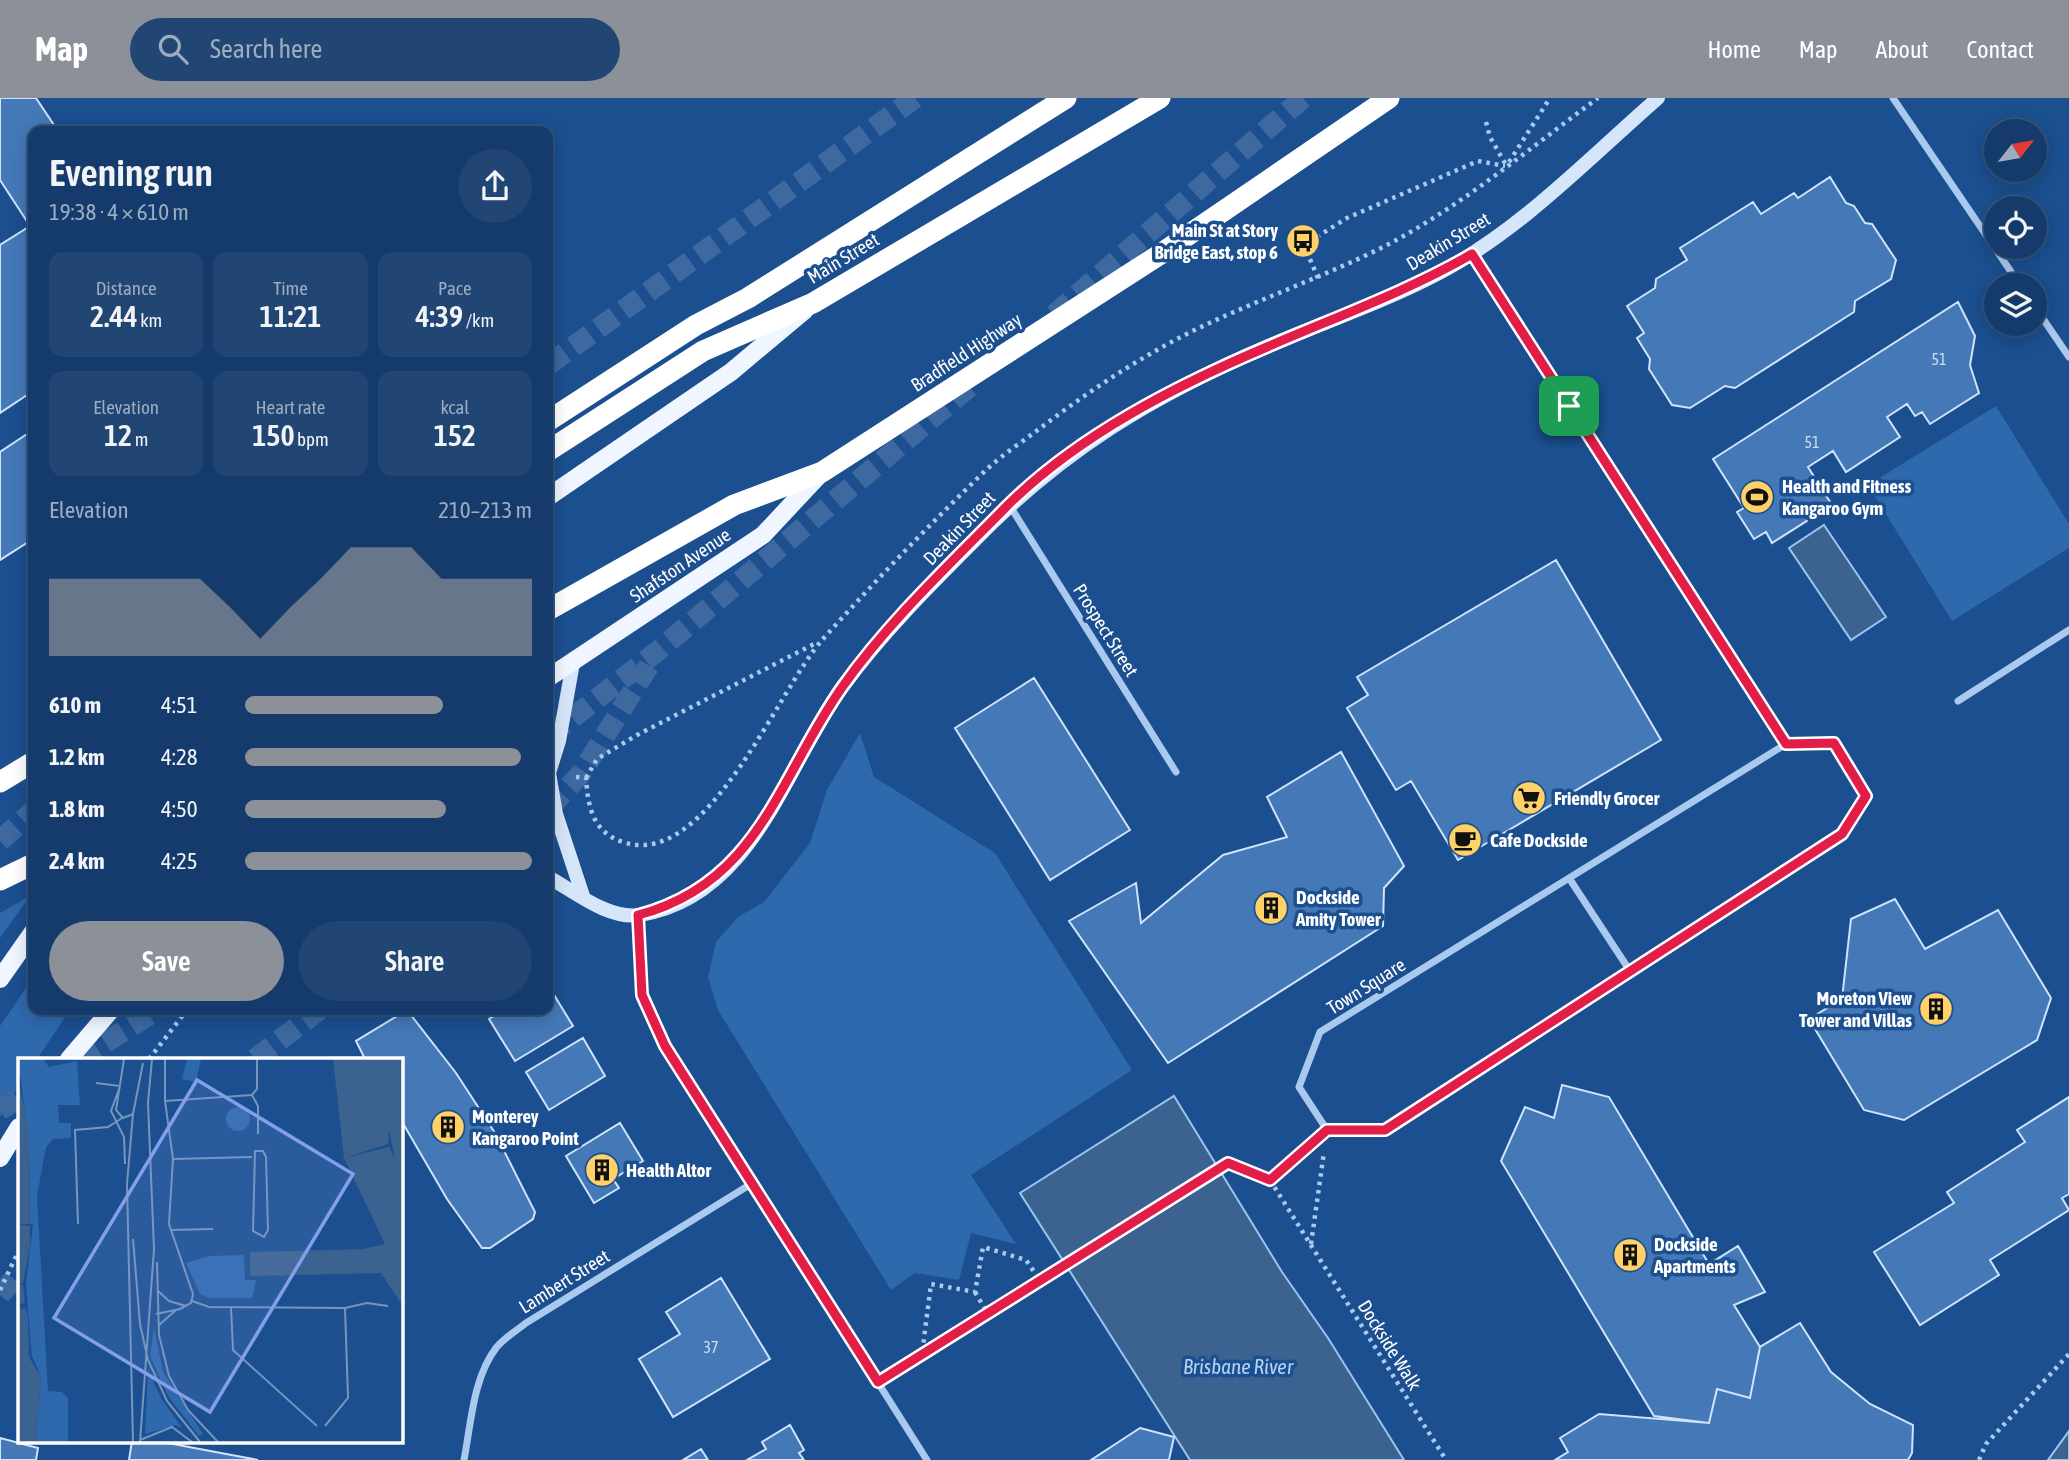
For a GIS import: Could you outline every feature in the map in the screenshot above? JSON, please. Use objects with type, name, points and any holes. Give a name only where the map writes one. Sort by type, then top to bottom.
[{"type":"highway","name":"Main Street","points":[[553,418],[1066,98]]},
{"type":"highway","name":"Main Street","points":[[553,448],[702,351],[813,303],[1160,98]]},
{"type":"highway","name":"Bradfield Highway","points":[[553,607],[734,505],[822,472],[1159,255],[1389,98]]},
{"type":"highway","points":[[0,782],[28,765]]},
{"type":"highway","points":[[0,880],[28,866]]},
{"type":"main road","points":[[553,494],[732,372],[813,303]]},
{"type":"main road","name":"Shafston Avenue","points":[[553,675],[763,534],[822,472]]},
{"type":"main road","points":[[0,979],[28,939]]},
{"type":"main road","points":[[70,1058],[107,1015]]},
{"type":"main road","points":[[0,1158],[18,1129]]},
{"type":"street","name":"Deakin Street","points":[[553,880],[609,911],[638,915],[666,908],[688,897],[727,867],[768,816],[814,729],[845,684],[940,575],[1009,505],[1073,452],[1138,410],[1265,348],[1438,274],[1472,254],[1509,227],[1658,98]]},
{"type":"street","points":[[1893,98],[2012,273]]},
{"type":"street","points":[[1327,1130],[1385,1130],[1842,834],[1866,796],[1834,743],[1786,744],[1472,254]]},
{"type":"street","points":[[2047,325],[2069,357]]},
{"type":"street","name":"Prospect Street","points":[[1009,505],[1177,772]]},
{"type":"street","points":[[1958,701],[2069,630]]},
{"type":"street","points":[[553,756],[573,663]]},
{"type":"street","name":"Town Square","points":[[1327,1130],[1299,1087],[1320,1032],[1786,744]]},
{"type":"street","points":[[553,797],[583,896]]},
{"type":"street","points":[[1569,878],[1630,971]]},
{"type":"street","points":[[638,915],[641,983],[650,1017],[665,1046],[927,1460]]},
{"type":"street","name":"Lambert Street","points":[[464,1460],[478,1392],[486,1365],[497,1347],[526,1323],[751,1184]]},
{"type":"path","points":[[1506,166],[1550,98]]},
{"type":"path","points":[[1288,291],[1392,242],[1481,186],[1598,98]]},
{"type":"path","points":[[1486,122],[1490,137],[1506,166]]},
{"type":"path","points":[[1318,278],[1304,245],[1347,218],[1478,161],[1506,166]]},
{"type":"path","points":[[586,778],[597,759],[637,735],[821,641]]},
{"type":"path","points":[[150,1058],[183,1015]]},
{"type":"path","points":[[878,1382],[1228,1163],[1270,1180],[1327,1130]]},
{"type":"path","points":[[1311,1245],[1327,1130]]},
{"type":"path","name":"Dockside Walk","points":[[1270,1180],[1446,1460]]},
{"type":"path","points":[[988,1314],[975,1292],[983,1247],[1026,1260],[1041,1282]]},
{"type":"path","points":[[0,1290],[18,1252]]},
{"type":"path","points":[[922,1354],[931,1284],[975,1292]]},
{"type":"path","points":[[1979,1460],[1986,1444],[2069,1354]]},
{"type":"shaded area","points":[[1996,406],[2069,524],[2069,548],[1952,621],[1868,485]]},
{"type":"shaded area","points":[[860,733],[874,777],[995,853],[1132,1070],[971,1175],[1016,1244],[971,1233],[959,1280],[915,1273],[891,1290],[718,1010],[708,977],[716,942],[738,917],[764,902],[810,843],[827,790]]},
{"type":"shaded area","points":[[28,897],[0,938],[0,913]]},
{"type":"shaded area","points":[[28,985],[28,1015],[67,1015],[38,1058],[18,1058],[18,1088],[0,1117],[0,1026]]},
{"type":"water","points":[[1824,525],[1886,617],[1851,640],[1789,548]]},
{"type":"water","name":"Brisbane River","points":[[1174,1096],[1282,1272],[1328,1338],[1404,1460],[1190,1460],[1020,1193]]},
{"type":"water","points":[[2069,1431],[2069,1460],[2048,1460]]},
{"type":"building","points":[[0,98],[36,98],[55,126],[28,126],[28,223],[0,180]]},
{"type":"building","points":[[1830,177],[1846,203],[1854,206],[1865,223],[1872,224],[1896,260],[1891,279],[1855,301],[1854,312],[1735,388],[1725,386],[1690,408],[1672,405],[1649,369],[1650,359],[1637,338],[1644,333],[1627,306],[1655,288],[1656,279],[1687,260],[1680,248],[1753,202],[1761,214],[1794,193],[1798,198]]},
{"type":"building","points":[[28,227],[28,394],[0,413],[0,245]]},
{"type":"building","points":[[1958,302],[1975,336],[1970,365],[1979,393],[1930,424],[1922,412],[1915,416],[1907,404],[1887,417],[1900,437],[1846,472],[1833,451],[1808,467],[1832,505],[1772,543],[1766,532],[1754,539],[1737,512],[1744,508],[1713,459]]},
{"type":"building","points":[[28,433],[28,542],[0,560],[0,452]]},
{"type":"building","points":[[1556,560],[1661,740],[1458,860],[1411,781],[1396,790],[1347,708],[1368,695],[1357,677]]},
{"type":"building","points":[[1034,678],[1130,830],[1050,880],[955,728]]},
{"type":"building","name":"Dockside Amity Tower","points":[[1341,752],[1404,866],[1384,888],[1383,926],[1168,1063],[1069,921],[1136,883],[1141,923],[1223,855],[1287,837],[1267,797]]},
{"type":"building","name":"Moreton View Tower and Villas","points":[[1895,899],[1925,949],[1998,910],[2051,998],[2037,1040],[1904,1120],[1864,1110],[1809,1019],[1842,999],[1851,919]]},
{"type":"building","points":[[553,993],[573,1026],[515,1061],[489,1019],[496,1015],[553,1015]]},
{"type":"building","name":"Monterey Kangaroo Point","points":[[399,1015],[411,1015],[456,1073],[495,1133],[535,1212],[533,1219],[490,1248],[482,1248],[447,1199],[402,1122],[402,1058],[364,1058],[356,1041]]},
{"type":"building","points":[[583,1038],[605,1076],[549,1110],[526,1072]]},
{"type":"building","name":"Dockside Apartments","points":[[1562,1085],[1609,1097],[1709,1264],[1738,1246],[1765,1292],[1734,1305],[1760,1347],[1750,1398],[1717,1389],[1709,1423],[1654,1416],[1501,1161],[1525,1107],[1554,1118]]},
{"type":"building","points":[[2069,1097],[2069,1194],[2062,1198],[2069,1210],[1990,1260],[1999,1275],[1920,1325],[1874,1252],[1954,1203],[1947,1192],[2025,1142],[2017,1130]]},
{"type":"building","name":"Health Altor","points":[[620,1123],[643,1161],[613,1179],[619,1188],[594,1203],[566,1156]]},
{"type":"building","points":[[721,1278],[770,1359],[673,1417],[639,1359],[680,1334],[666,1312]]},
{"type":"building","points":[[1800,1323],[1831,1372],[1870,1404],[1913,1425],[1912,1453],[1908,1460],[1555,1460],[1568,1452],[1560,1438],[1599,1414],[1709,1423],[1717,1389],[1750,1398],[1760,1347]]},
{"type":"building","points":[[790,1425],[804,1450],[799,1453],[804,1460],[747,1460],[766,1449],[762,1442]]},
{"type":"building","points":[[1140,1428],[1174,1437],[1169,1460],[1091,1460]]},
{"type":"building","points":[[0,1438],[38,1448],[36,1460],[0,1460]]},
{"type":"building","points":[[132,1442],[162,1442],[258,1460],[129,1460]]},
{"type":"building","points":[[701,1449],[708,1460],[683,1460]]},
{"type":"tunnel","points":[[553,361],[915,98]]},
{"type":"tunnel","points":[[1054,315],[1303,98]]},
{"type":"tunnel","points":[[553,733],[659,650],[976,381]]},
{"type":"tunnel","points":[[553,804],[580,775],[650,664]]},
{"type":"tunnel","points":[[0,841],[28,816]]},
{"type":"tunnel","points":[[81,1058],[149,1015]]},
{"type":"tunnel","points":[[256,1058],[312,1015]]},
{"type":"tunnel","points":[[0,1110],[18,1099]]},
{"type":"tunnel","points":[[0,1295],[18,1274]]},
{"type":"place","name":"Main St at Story Bridge East, stop 6","points":[[1303,241]]},
{"type":"place","name":"Health and Fitness Kangaroo Gym","points":[[1757,497]]},
{"type":"place","name":"Friendly Grocer","points":[[1529,798]]},
{"type":"place","name":"Cafe Dockside","points":[[1465,840]]},
{"type":"place","name":"Dockside Amity Tower","points":[[1271,908]]},
{"type":"place","name":"Moreton View Tower and Villas","points":[[1936,1009]]},
{"type":"place","name":"Monterey Kangaroo Point","points":[[448,1127]]},
{"type":"place","name":"Health Altor","points":[[602,1170]]},
{"type":"place","name":"Dockside Apartments","points":[[1630,1255]]},
{"type":"route","points":[[1472,254],[1569,406],[1786,744],[1834,743],[1866,796],[1842,834],[1385,1130],[1327,1130],[1270,1180],[1228,1163],[878,1382],[751,1184],[665,1046],[650,1017],[642,995],[639,972],[638,915],[666,908],[688,897],[727,867],[750,843],[768,816],[788,783],[814,729],[845,684],[940,575],[1043,474],[1138,410],[1265,348],[1389,297],[1438,274],[1472,254]]}]
